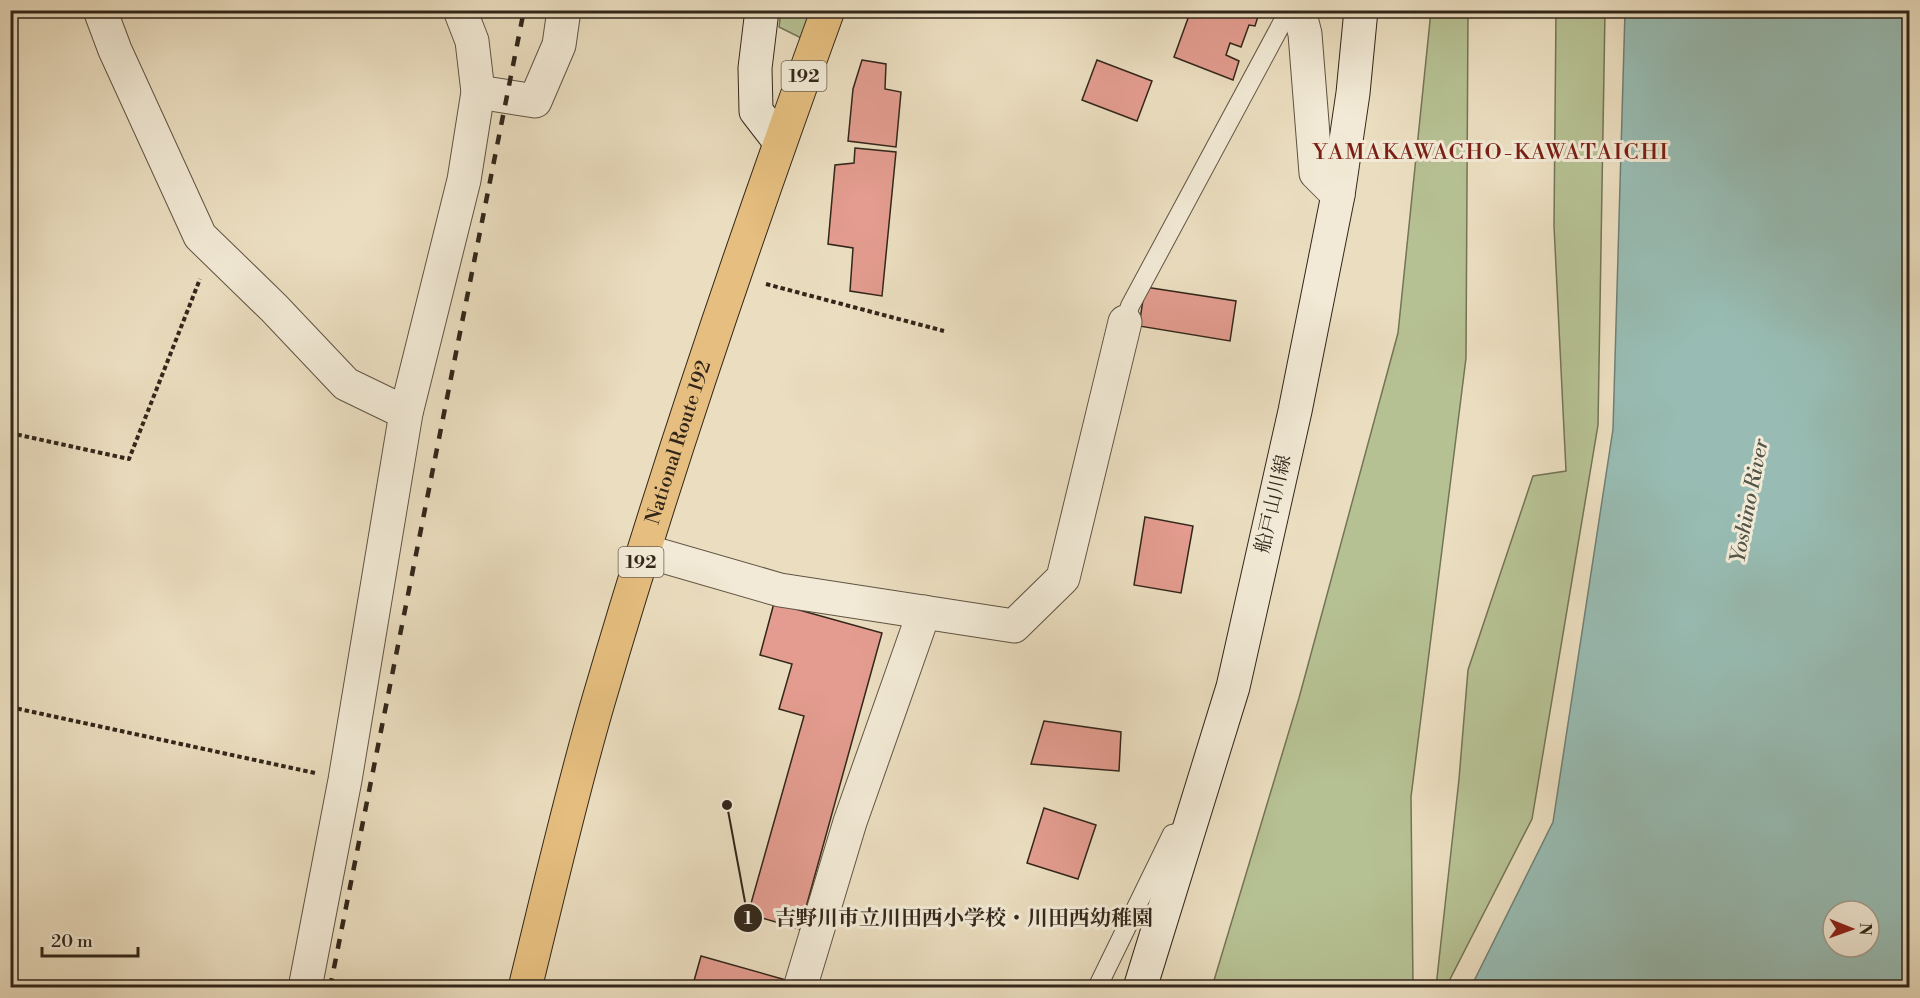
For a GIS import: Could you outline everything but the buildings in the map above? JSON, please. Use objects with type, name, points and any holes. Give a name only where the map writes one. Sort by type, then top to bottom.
[{"type":"highway","name":"National Route 192","points":[[525,987],[598,701],[698,379],[828,10]]},
{"type":"street","points":[[100,10],[115,50],[200,236],[274,308],[346,384],[406,413]]},
{"type":"street","points":[[305,987],[345,780],[406,413],[464,180],[478,92],[472,41],[460,10]]},
{"type":"street","points":[[478,92],[535,101],[559,45],[564,10]]},
{"type":"street","points":[[762,10],[755,68],[756,111],[780,142]]},
{"type":"street","points":[[1299,10],[1305,34],[1316,173],[1338,195]]},
{"type":"street","name":"船戸山川線","points":[[1140,987],[1233,687],[1294,411],[1338,195],[1353,93],[1360,10]]},
{"type":"street","points":[[645,551],[780,590],[1014,626],[1063,578],[1125,322]]},
{"type":"street","points":[[800,987],[850,822],[924,612]]},
{"type":"lane","points":[[1125,322],[1136,295],[1289,10]]},
{"type":"lane","points":[[1096,987],[1173,834],[1189,830]]},
{"type":"path","points":[[10,433],[129,459],[213,248]]},
{"type":"path","points":[[756,282],[944,331]]},
{"type":"path","points":[[10,707],[345,780]]},
{"type":"green space","points":[[781,11],[810,11],[801,38],[779,27]]},
{"type":"green space","points":[[1431,11],[1468,11],[1466,358],[1411,797],[1413,987],[1212,987],[1299,698],[1398,333]]},
{"type":"green space","points":[[1556,11],[1605,11],[1598,425],[1532,819],[1446,987],[1436,987],[1459,779],[1468,670],[1533,476],[1566,471],[1554,226]]},
{"type":"water","name":"Yoshino River","points":[[1625,11],[1909,11],[1910,956],[1905,987],[1471,987],[1553,822],[1613,429]]},
{"type":"railway","points":[[330,988],[524,10]]},
{"type":"place","name":"吉野川市立川田西小学校・川田西幼稚園","points":[[727,805]]},
{"type":"district","name":"YAMAKAWACHO-KAWATAICHI","points":[[1491,152]]}]
